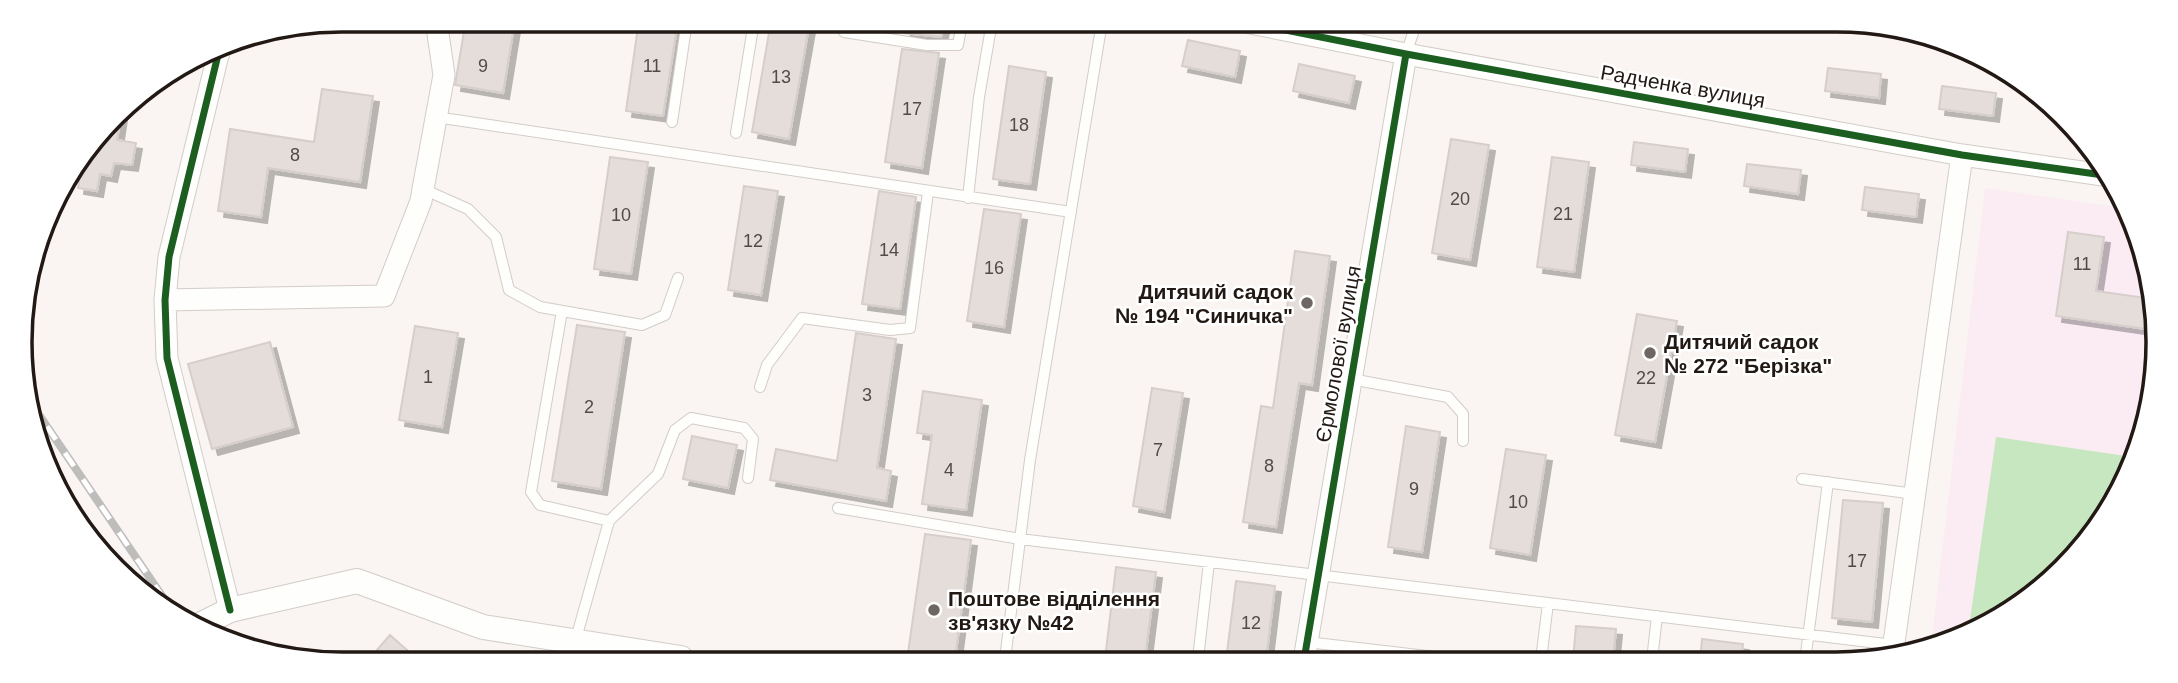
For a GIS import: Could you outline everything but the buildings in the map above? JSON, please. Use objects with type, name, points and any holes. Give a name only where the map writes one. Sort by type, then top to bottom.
[{"type":"street","points":[[165,300],[383,296],[421,201],[444,75],[438,32]]},
{"type":"street","name":"Радченка вулиця","points":[[1295,32],[1962,155],[2097,174]]},
{"type":"street","name":"Єрмолової вулиця","points":[[1306,651],[1406,54]]},
{"type":"street","points":[[216,58],[169,257],[165,300],[167,358],[230,610]]},
{"type":"street","points":[[1894,647],[1962,155]]},
{"type":"street","points":[[207,621],[230,610],[357,581],[483,627],[641,652]]},
{"type":"lane","points":[[672,122],[685,32]]},
{"type":"lane","points":[[736,133],[752,32]]},
{"type":"lane","points":[[844,32],[927,44],[958,44],[960,32]]},
{"type":"lane","points":[[968,198],[979,97],[990,32]]},
{"type":"lane","points":[[1006,652],[1030,460],[1100,32]]},
{"type":"lane","points":[[1406,54],[1413,32]]},
{"type":"lane","points":[[436,117],[1071,212]]},
{"type":"lane","points":[[423,189],[468,209],[496,237],[509,290],[540,307],[642,325],[665,315],[678,278]]},
{"type":"lane","points":[[760,387],[767,365],[802,318],[890,330],[910,328],[928,192]]},
{"type":"lane","points":[[562,311],[531,492],[540,505],[608,521]]},
{"type":"lane","points":[[1352,379],[1448,397],[1463,414],[1463,441]]},
{"type":"lane","points":[[575,642],[608,521],[658,474],[675,430],[691,418],[744,428],[753,439],[748,478]]},
{"type":"lane","points":[[1802,478],[1915,494]]},
{"type":"lane","points":[[1806,652],[1828,482]]},
{"type":"lane","points":[[838,508],[1020,539],[1808,634],[1880,648]]},
{"type":"lane","points":[[1199,652],[1209,562]]},
{"type":"lane","points":[[1542,652],[1548,603]]},
{"type":"lane","points":[[1653,652],[1657,616]]},
{"type":"shaded area","points":[[1985,188],[2116,207],[2141,281],[2146,321],[2146,362],[2136,422],[2115,479],[2070,546],[2041,575],[1992,610],[1932,636]]},
{"type":"green space","points":[[1996,437],[2125,456],[2105,496],[2070,546],[2041,575],[2009,599],[1970,622]]},
{"type":"railway","points":[[41,417],[159,592]]},
{"type":"cycle path","points":[[1295,32],[1962,155],[2097,174]]},
{"type":"cycle path","points":[[1305,652],[1406,54]]},
{"type":"cycle path","points":[[218,57],[169,257],[165,300],[167,358],[230,610]]},
{"type":"place","name":"Дитячий садок № 194 \"Синичка\"","points":[[1307,303]]},
{"type":"place","name":"Дитячий садок № 272 \"Берізка\"","points":[[1650,353]]},
{"type":"place","name":"Поштове відділення зв'язку №42","points":[[934,610]]}]
